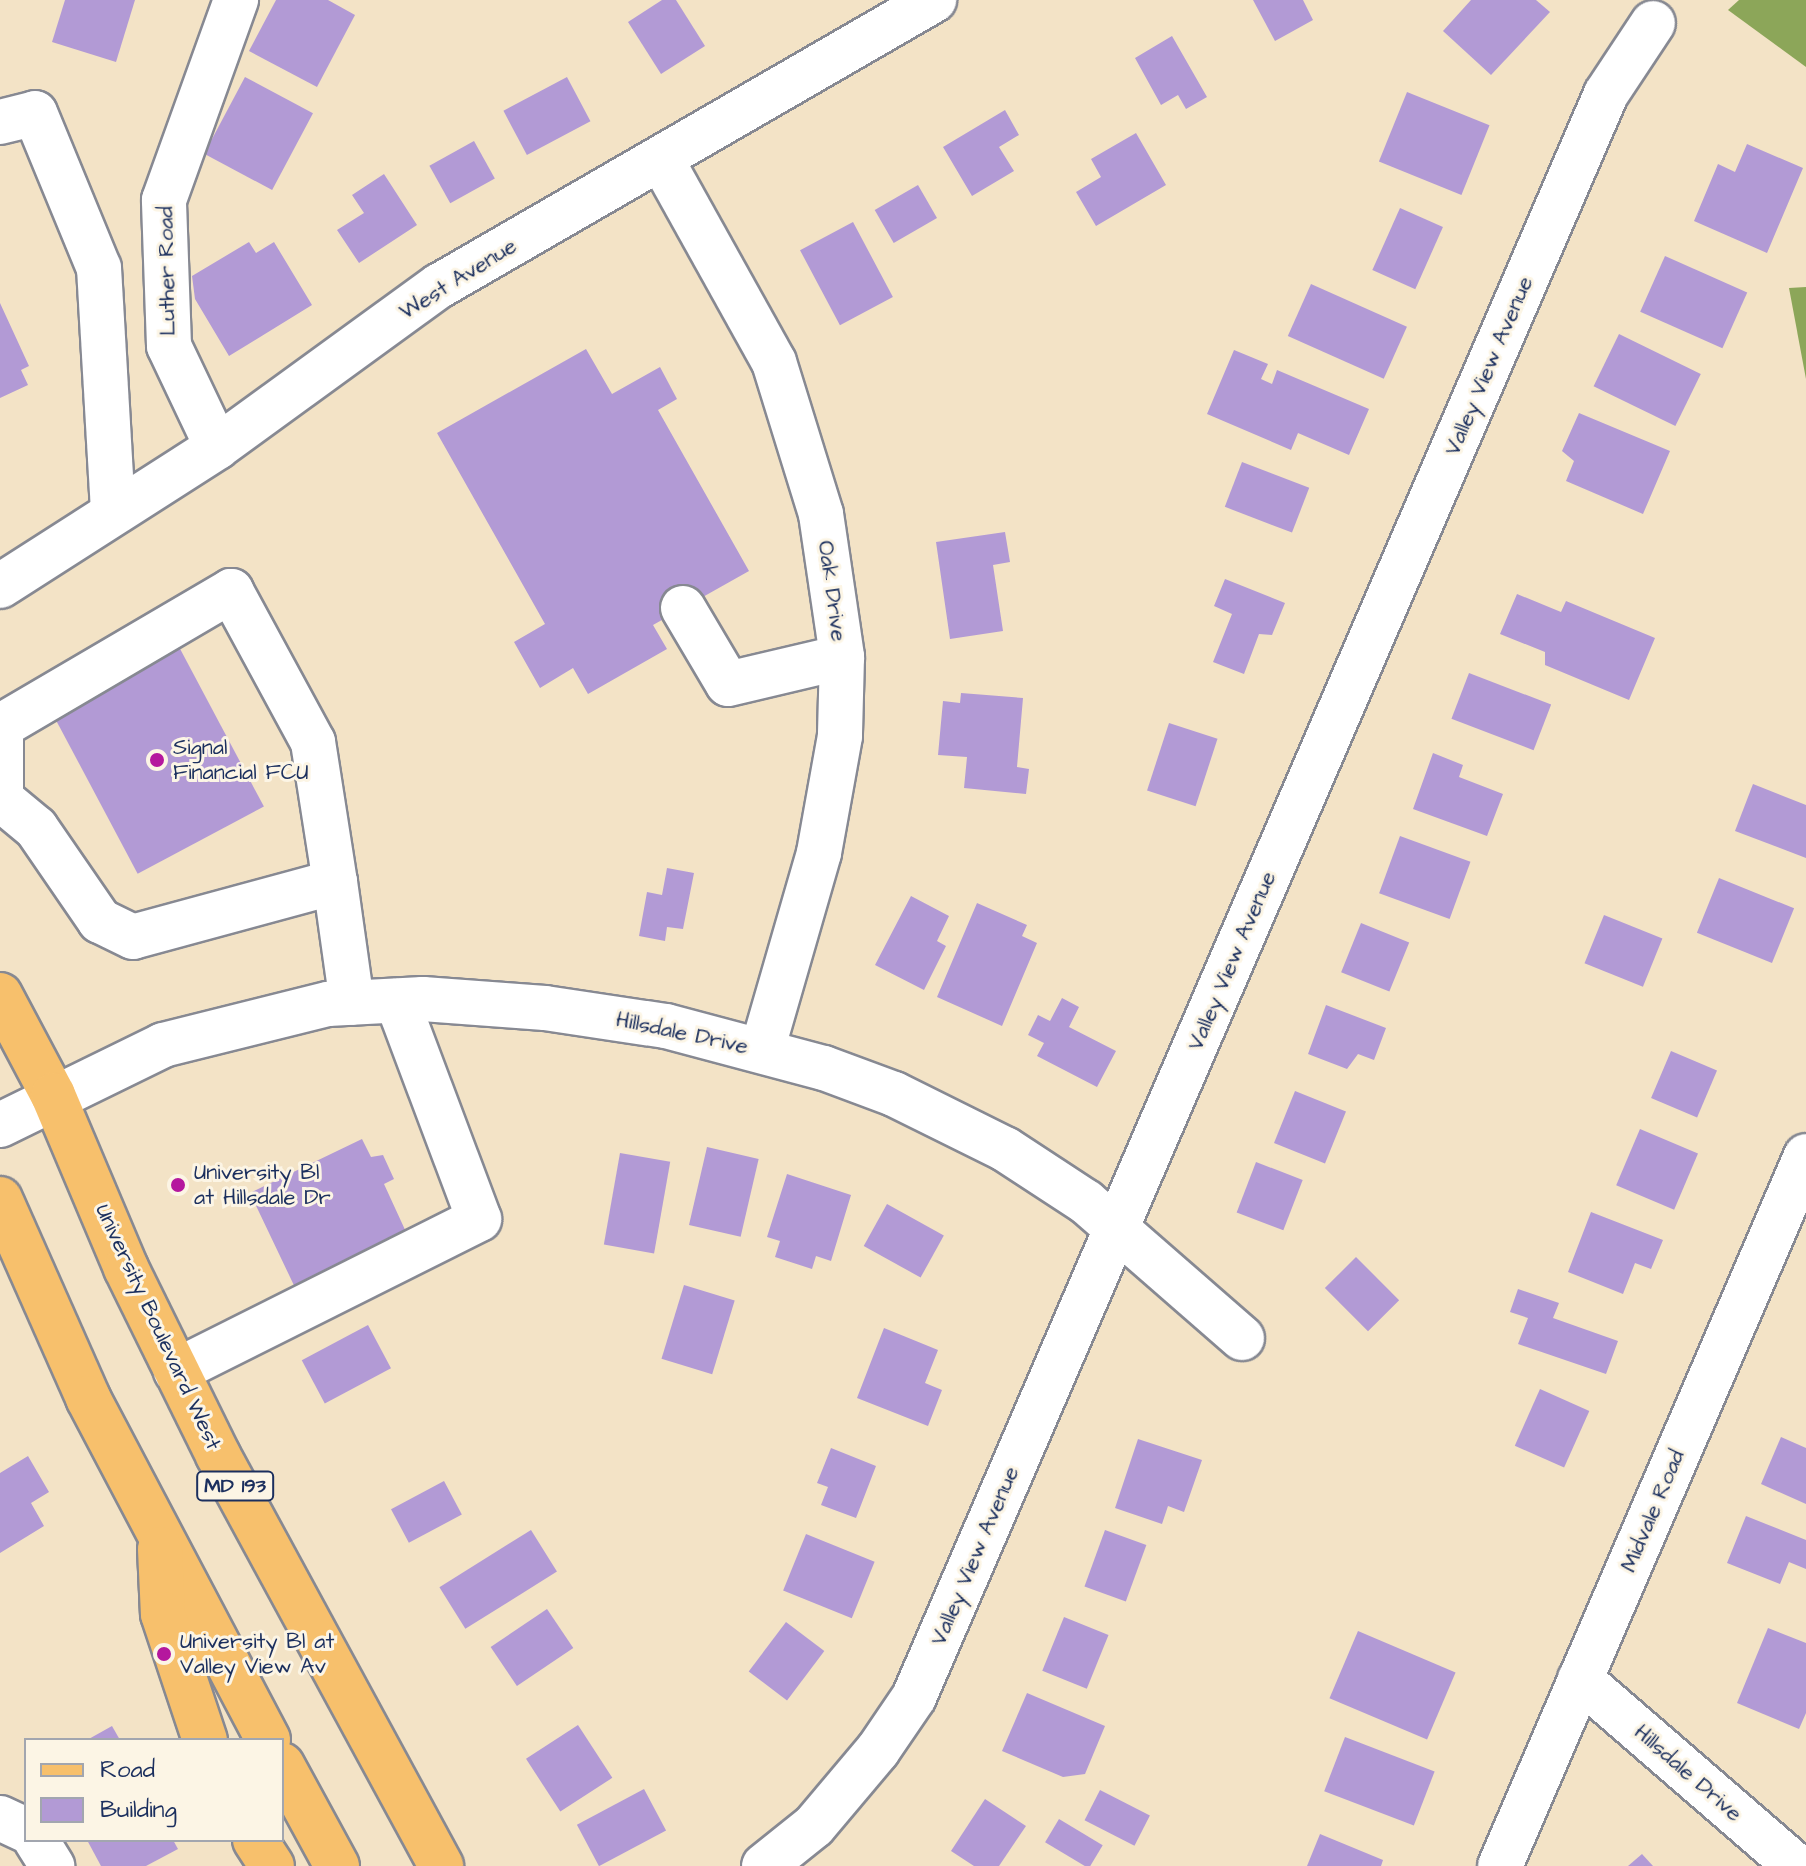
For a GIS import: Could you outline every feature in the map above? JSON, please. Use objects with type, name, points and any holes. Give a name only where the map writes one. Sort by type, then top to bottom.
[{"type":"main road","name":"University Boulevard West","points":[[0,995],[53,1095],[126,1268],[176,1371],[441,1866]]},
{"type":"main road","points":[[0,1199],[88,1398],[267,1738]]},
{"type":"main road","points":[[160,1535],[163,1614],[204,1738]]},
{"type":"main road","points":[[284,1769],[337,1866]]},
{"type":"main road","points":[[256,1842],[272,1866]]},
{"type":"street","name":"Luther Road","points":[[217,447],[169,346],[164,200],[236,0]]},
{"type":"street","name":"West Avenue","points":[[0,586],[217,447],[439,286],[934,0]]},
{"type":"street","name":"Valley View Avenue","points":[[764,1866],[814,1826],[878,1750],[914,1697],[1606,94],[1653,23]]},
{"type":"street","points":[[0,122],[35,113],[99,268],[113,513]]},
{"type":"street","name":"Oak Drive","points":[[661,159],[774,362],[821,514],[842,657],[840,736],[819,853],[762,1050]]},
{"type":"street","points":[[335,882],[133,937],[100,921],[36,828],[0,799],[1,726],[231,591],[313,742],[335,882],[352,1003]]},
{"type":"street","points":[[683,608],[728,684],[842,657]]},
{"type":"street","name":"Hillsdale Drive","points":[[0,1125],[53,1095],[163,1045],[352,1003],[397,1001],[545,1008],[666,1026],[762,1050],[894,1094],[1005,1149],[1086,1202],[1242,1338]]},
{"type":"street","points":[[176,1371],[479,1219],[397,1001]]},
{"type":"street","name":"Midvale Road","points":[[1500,1866],[1806,1156]]},
{"type":"street","name":"Hillsdale Drive","points":[[1580,1679],[1796,1866]]},
{"type":"street","points":[[0,1818],[24,1829]]},
{"type":"street","points":[[37,1842],[52,1866]]},
{"type":"green space","points":[[1739,0],[1806,0],[1806,67],[1728,10]]},
{"type":"green space","points":[[1806,287],[1806,379],[1789,288]]},
{"type":"building","points":[[65,0],[135,0],[116,62],[52,42]]},
{"type":"building","points":[[276,0],[328,0],[355,15],[317,87],[249,51]]},
{"type":"building","points":[[662,0],[676,0],[705,46],[661,74],[628,22]]},
{"type":"building","points":[[1253,0],[1303,0],[1313,20],[1275,41]]},
{"type":"building","points":[[1471,0],[1536,0],[1550,12],[1491,75],[1443,31]]},
{"type":"building","points":[[1172,36],[1207,97],[1186,109],[1178,95],[1161,105],[1135,58]]},
{"type":"building","points":[[245,77],[313,113],[272,190],[204,154]]},
{"type":"building","points":[[567,77],[590,121],[527,155],[503,111]]},
{"type":"building","points":[[1407,92],[1490,125],[1461,195],[1379,162]]},
{"type":"building","points":[[1005,110],[1019,135],[999,147],[1014,171],[972,196],[943,147]]},
{"type":"building","points":[[1136,133],[1166,185],[1096,226],[1076,192],[1101,177],[1091,159]]},
{"type":"building","points":[[474,141],[495,179],[450,203],[429,166]]},
{"type":"building","points":[[1747,144],[1803,168],[1767,253],[1694,221],[1718,164],[1735,172]]},
{"type":"building","points":[[384,174],[417,225],[359,263],[337,230],[364,213],[352,195]]},
{"type":"building","points":[[918,185],[937,218],[894,243],[875,210]]},
{"type":"building","points":[[1400,208],[1443,227],[1415,289],[1372,270]]},
{"type":"building","points":[[853,222],[893,297],[840,325],[800,250]]},
{"type":"building","points":[[249,242],[256,253],[274,242],[312,305],[229,356],[195,299],[192,276]]},
{"type":"building","points":[[1665,256],[1747,293],[1722,348],[1640,312]]},
{"type":"building","points":[[1311,284],[1407,327],[1384,379],[1288,336]]},
{"type":"building","points":[[0,303],[29,366],[21,370],[28,385],[0,398]]},
{"type":"building","points":[[1619,334],[1701,374],[1675,426],[1594,386]]},
{"type":"building","points":[[586,349],[612,394],[660,367],[677,399],[658,410],[749,571],[653,625],[667,649],[588,694],[573,668],[540,688],[514,642],[545,624],[437,433]]},
{"type":"building","points":[[1234,350],[1268,364],[1261,379],[1272,384],[1277,370],[1369,409],[1349,455],[1298,433],[1291,450],[1207,414]]},
{"type":"building","points":[[1579,413],[1670,451],[1643,514],[1566,481],[1574,461],[1562,451]]},
{"type":"building","points":[[1242,462],[1309,488],[1292,533],[1225,507]]},
{"type":"building","points":[[1005,532],[1010,562],[993,565],[1003,631],[950,639],[936,542]]},
{"type":"building","points":[[1225,579],[1285,603],[1272,635],[1259,634],[1244,674],[1213,662],[1232,614],[1214,606]]},
{"type":"building","points":[[1517,594],[1561,612],[1566,601],[1655,638],[1629,700],[1545,665],[1545,652],[1500,634]]},
{"type":"building","name":"Signal Financial FCU","points":[[178,645],[264,807],[138,874],[52,712]]},
{"type":"building","points":[[1469,673],[1551,705],[1534,750],[1451,719]]},
{"type":"building","points":[[961,693],[1023,698],[1017,767],[1029,769],[1026,794],[964,788],[967,757],[938,755],[943,701],[960,703]]},
{"type":"building","points":[[1169,723],[1218,739],[1196,806],[1147,791]]},
{"type":"building","points":[[1433,753],[1463,765],[1459,777],[1503,794],[1487,836],[1413,809]]},
{"type":"building","points":[[1753,784],[1806,805],[1806,858],[1735,831]]},
{"type":"building","points":[[1400,836],[1470,862],[1450,919],[1379,893]]},
{"type":"building","points":[[667,868],[694,873],[683,929],[667,927],[665,941],[639,936],[647,892],[662,895]]},
{"type":"building","points":[[1719,878],[1794,908],[1772,963],[1697,933]]},
{"type":"building","points":[[911,896],[949,916],[937,941],[946,946],[924,990],[875,965]]},
{"type":"building","points":[[977,903],[1027,925],[1022,936],[1037,943],[1002,1026],[937,997]]},
{"type":"building","points":[[1604,915],[1662,939],[1643,987],[1585,963]]},
{"type":"building","points":[[1361,923],[1409,942],[1389,992],[1341,972]]},
{"type":"building","points":[[1062,998],[1079,1007],[1069,1027],[1116,1051],[1097,1087],[1037,1056],[1044,1043],[1028,1035],[1038,1015],[1050,1021]]},
{"type":"building","points":[[1326,1005],[1386,1028],[1374,1060],[1358,1054],[1347,1069],[1308,1054]]},
{"type":"building","points":[[1671,1051],[1717,1071],[1697,1117],[1651,1098]]},
{"type":"building","points":[[1295,1091],[1346,1112],[1325,1164],[1274,1143]]},
{"type":"building","points":[[1640,1129],[1698,1154],[1674,1210],[1616,1185]]},
{"type":"building","points":[[362,1139],[371,1157],[383,1155],[394,1179],[384,1184],[412,1245],[300,1298],[250,1193]]},
{"type":"building","points":[[707,1147],[759,1159],[741,1237],[689,1225]]},
{"type":"building","points":[[620,1153],[670,1162],[654,1253],[604,1245]]},
{"type":"building","points":[[1256,1162],[1303,1180],[1283,1230],[1237,1212]]},
{"type":"building","points":[[787,1174],[851,1195],[831,1261],[816,1256],[812,1269],[775,1257],[780,1241],[767,1237]]},
{"type":"building","points":[[887,1204],[944,1236],[921,1277],[864,1246]]},
{"type":"building","points":[[1591,1212],[1663,1240],[1651,1269],[1635,1263],[1623,1294],[1568,1272]]},
{"type":"building","points":[[1356,1257],[1399,1300],[1368,1331],[1325,1288]]},
{"type":"building","points":[[684,1285],[735,1300],[712,1374],[661,1359]]},
{"type":"building","points":[[1518,1289],[1559,1303],[1553,1318],[1618,1341],[1606,1374],[1518,1344],[1528,1318],[1510,1312]]},
{"type":"building","points":[[368,1325],[391,1368],[325,1403],[302,1360]]},
{"type":"building","points":[[884,1328],[938,1350],[925,1383],[942,1390],[928,1426],[857,1398]]},
{"type":"building","points":[[1540,1389],[1589,1411],[1564,1468],[1515,1446]]},
{"type":"building","points":[[1781,1437],[1806,1448],[1806,1504],[1761,1484]]},
{"type":"building","points":[[1138,1439],[1202,1460],[1184,1512],[1168,1506],[1162,1524],[1115,1508]]},
{"type":"building","points":[[831,1448],[876,1466],[856,1518],[821,1505],[828,1487],[817,1483]]},
{"type":"building","points":[[28,1456],[49,1492],[31,1503],[44,1526],[0,1553],[0,1473]]},
{"type":"building","points":[[444,1481],[462,1515],[409,1543],[391,1509]]},
{"type":"building","points":[[1746,1516],[1806,1540],[1806,1569],[1789,1562],[1780,1584],[1727,1563]]},
{"type":"building","points":[[531,1530],[557,1572],[465,1629],[439,1587]]},
{"type":"building","points":[[1105,1530],[1146,1545],[1126,1601],[1084,1586]]},
{"type":"building","points":[[806,1534],[875,1562],[852,1618],[783,1591]]},
{"type":"building","points":[[547,1609],[573,1648],[517,1686],[491,1647]]},
{"type":"building","points":[[1064,1617],[1109,1635],[1087,1689],[1042,1671]]},
{"type":"building","points":[[786,1622],[824,1651],[787,1700],[749,1672]]},
{"type":"building","points":[[1768,1628],[1806,1643],[1806,1713],[1799,1729],[1737,1703]]},
{"type":"building","points":[[1358,1631],[1456,1672],[1427,1740],[1329,1698]]},
{"type":"building","points":[[1027,1693],[1105,1726],[1085,1774],[1063,1777],[1002,1751]]},
{"type":"building","points":[[578,1725],[612,1778],[560,1812],[526,1759]]},
{"type":"building","points":[[112,1726],[119,1738],[91,1738]]},
{"type":"building","points":[[1345,1737],[1435,1771],[1414,1826],[1324,1791]]},
{"type":"building","points":[[644,1789],[666,1830],[599,1866],[577,1825]]},
{"type":"building","points":[[1100,1790],[1150,1815],[1134,1846],[1085,1820]]},
{"type":"building","points":[[985,1799],[1026,1826],[999,1866],[974,1866],[951,1851]]},
{"type":"building","points":[[1059,1819],[1103,1845],[1090,1866],[1085,1866],[1045,1842]]},
{"type":"building","points":[[1320,1834],[1383,1860],[1381,1866],[1307,1866]]},
{"type":"building","points":[[88,1842],[174,1842],[178,1849],[146,1866],[101,1866]]},
{"type":"building","points":[[1642,1854],[1653,1866],[1628,1866]]},
{"type":"place","name":"Signal Financial FCU","points":[[157,760]]},
{"type":"place","name":"University Bl at Hillsdale Dr","points":[[178,1185]]},
{"type":"place","name":"University Bl at Valley View Av","points":[[164,1654]]}]
